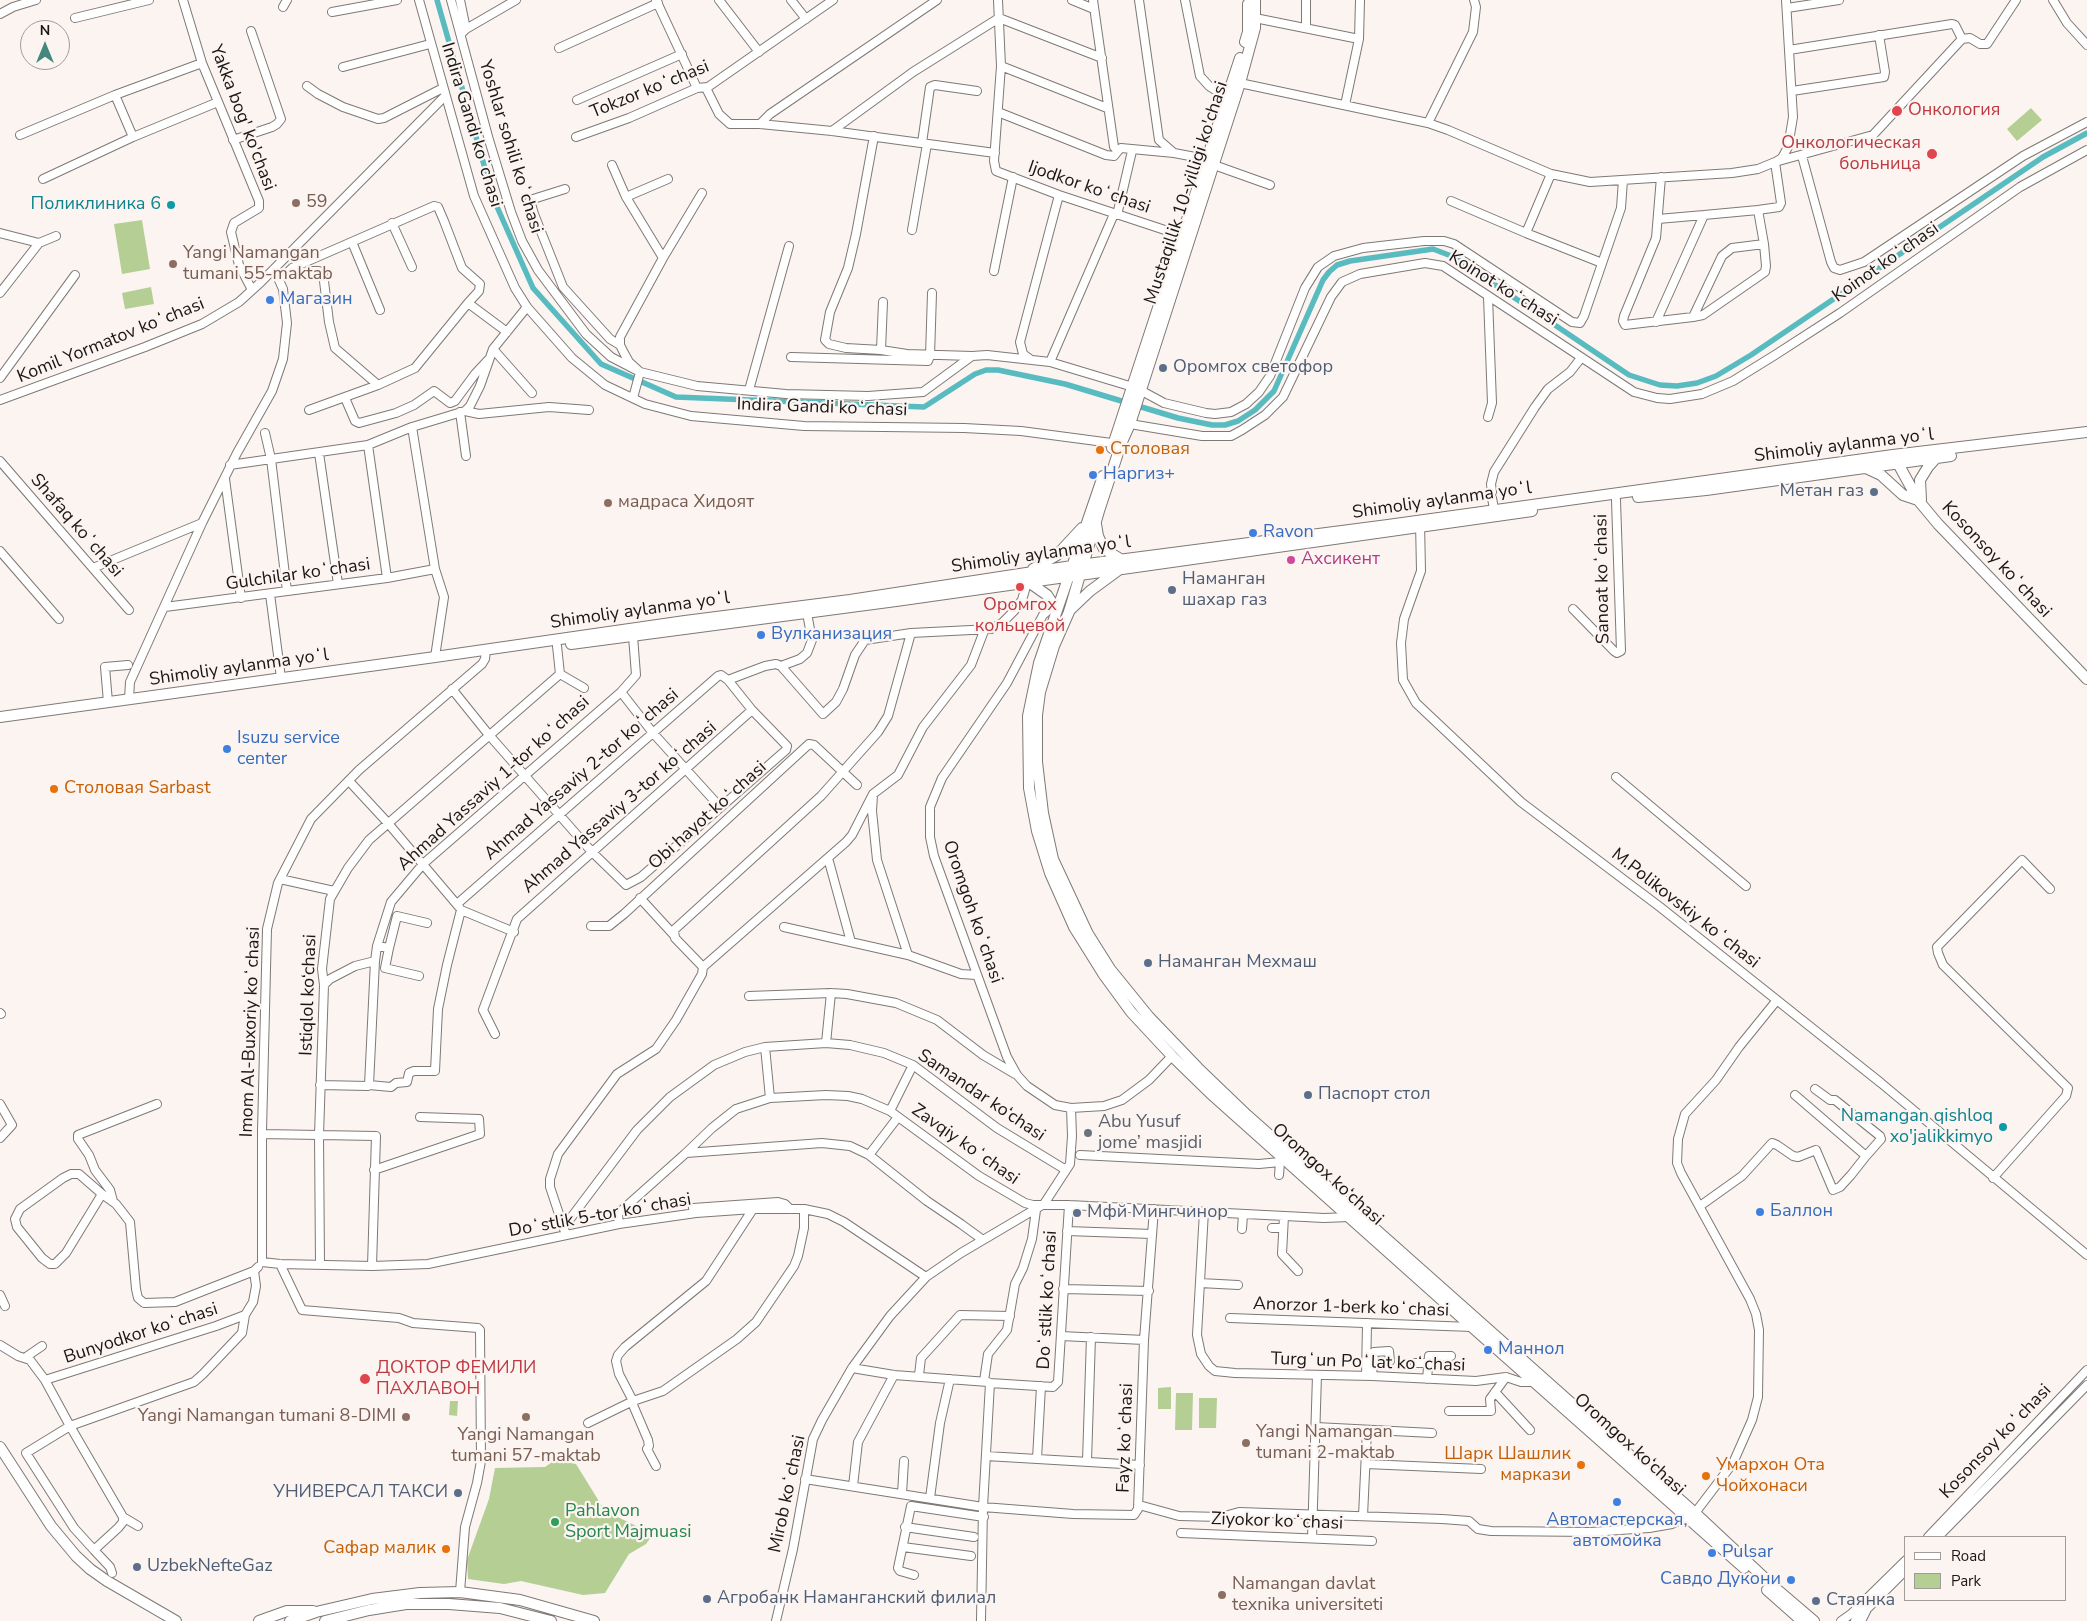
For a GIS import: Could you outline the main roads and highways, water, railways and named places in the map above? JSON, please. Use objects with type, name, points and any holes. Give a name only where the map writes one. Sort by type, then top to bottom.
[{"type":"main road","name":"Mustaqillik 10-yilligi ko'chasi","points":[[1210,162],[1228,98],[1237,82],[1248,32],[1248,0]]},
{"type":"main road","name":"Mustaqillik 10-yilligi ko'chasi","points":[[1077,565],[1117,444],[1128,420],[1210,162],[1255,28],[1255,0]]},
{"type":"main road","name":"Shimoliy aylanma yoʻl","points":[[1028,579],[1077,565],[1122,564],[1616,500],[2087,432]]},
{"type":"main road","name":"Shimoliy aylanma yoʻl","points":[[1420,524],[1494,510],[1865,468],[1895,459],[1937,457],[2087,438]]},
{"type":"main road","points":[[1865,468],[1881,475],[1903,495],[1920,502],[1920,480],[1937,457]]},
{"type":"main road","name":"Kosonsoy koʻchasi","points":[[1895,459],[1920,502],[1946,533],[2087,679]]},
{"type":"main road","points":[[1056,609],[1048,596],[1028,579],[1057,555],[1092,520],[1104,549],[1122,564],[1068,612]]},
{"type":"main road","name":"Shimoliy aylanma yoʻl","points":[[0,717],[80,708],[1028,579],[1080,576],[1122,564]]},
{"type":"main road","points":[[1050,645],[1068,612],[1080,576],[1077,565]]},
{"type":"main road","points":[[1050,645],[1056,609],[1067,577],[1077,565]]},
{"type":"main road","name":"Shimoliy aylanma yoʻl","points":[[0,723],[129,699],[242,686],[282,678],[435,657],[557,646],[633,636],[686,625],[807,613],[851,603]]},
{"type":"main road","name":"Oromgox ko‘chasi","points":[[1050,645],[1033,687],[1029,706],[1028,732],[1029,788],[1044,856],[1068,915],[1090,954],[1131,1012],[1172,1056],[1286,1158],[1354,1215],[1691,1516],[1802,1621]]},
{"type":"main road","name":"Oromgox ko‘chasi","points":[[1050,645],[1037,715],[1037,762],[1040,794],[1047,837],[1053,859],[1076,912],[1110,969],[1148,1017],[1286,1158]]},
{"type":"main road","name":"Oromgox ko‘chasi","points":[[1354,1215],[1472,1328],[1488,1335],[1533,1382],[1814,1621]]},
{"type":"main road","points":[[0,1447],[51,1526],[76,1556],[96,1574],[176,1621]]},
{"type":"main road","points":[[290,1621],[316,1612],[396,1595],[460,1592],[520,1600],[594,1621]]},
{"type":"main road","points":[[325,1621],[378,1608],[406,1604],[449,1604],[500,1608],[551,1621]]},
{"type":"main road","points":[[259,1621],[287,1611],[316,1612]]},
{"type":"main road","points":[[1860,1621],[1865,1611]]},
{"type":"waterway","points":[[437,0],[494,200],[533,288],[601,364],[676,397],[924,407],[975,374],[986,370],[998,370],[1065,384],[1178,418],[1212,425],[1225,425],[1238,421],[1255,410],[1274,391],[1323,280],[1337,265],[1350,261],[1433,249],[1454,257],[1629,375],[1660,385],[1677,386],[1697,383],[1716,376],[1751,355],[2043,157],[2087,133]]},
{"type":"place","name":"Онкология","points":[[1897,111]]},
{"type":"place","name":"Онкологическая больница","points":[[1932,154]]},
{"type":"place","name":"59","points":[[296,203]]},
{"type":"place","name":"Поликлиника 6","points":[[171,205]]},
{"type":"place","name":"Yangi Namangan tumani 55-maktab","points":[[173,264]]},
{"type":"place","name":"Магазин","points":[[270,300]]},
{"type":"place","name":"Оромгох светофор","points":[[1163,368]]},
{"type":"place","name":"Столовая","points":[[1100,450]]},
{"type":"place","name":"Наргиз+","points":[[1093,475]]},
{"type":"place","name":"Метан газ","points":[[1874,492]]},
{"type":"place","name":"мадраса Хидоят","points":[[608,503]]},
{"type":"place","name":"Ravon","points":[[1253,533]]},
{"type":"place","name":"Ахсикент","points":[[1291,560]]},
{"type":"place","name":"Оромгох кольцевой","points":[[1020,587]]},
{"type":"place","name":"Наманган шахар газ","points":[[1172,590]]},
{"type":"place","name":"Вулканизация","points":[[761,635]]},
{"type":"place","name":"Isuzu service center","points":[[227,749]]},
{"type":"place","name":"Столовая Sarbast","points":[[54,789]]},
{"type":"place","name":"Наманган Мехмаш","points":[[1148,963]]},
{"type":"place","name":"Паспорт стол","points":[[1308,1095]]},
{"type":"place","name":"Namangan qishloq xo'jalikkimyo","points":[[2003,1127]]},
{"type":"place","name":"Abu Yusuf jome’ masjidi","points":[[1088,1133]]},
{"type":"place","name":"Баллон","points":[[1760,1212]]},
{"type":"place","name":"Мфй Мингчинор","points":[[1077,1213]]},
{"type":"place","name":"Маннол","points":[[1488,1350]]},
{"type":"place","name":"ДОКТОР ФЕМИЛИ ПАХЛАВОН","points":[[365,1379]]},
{"type":"place","name":"Yangi Namangan tumani 8-DIMI","points":[[406,1417]]},
{"type":"place","name":"Yangi Namangan tumani 57-maktab","points":[[526,1417]]},
{"type":"place","name":"Yangi Namangan tumani 2-maktab","points":[[1246,1443]]},
{"type":"place","name":"Шарк Шашлик маркази","points":[[1581,1465]]},
{"type":"place","name":"Умархон Ота Чойхонаси","points":[[1706,1476]]},
{"type":"place","name":"УНИВЕРСАЛ ТАКСИ","points":[[458,1493]]},
{"type":"place","name":"Автомастерская, автомойка","points":[[1617,1502]]},
{"type":"place","name":"Pahlavon Sport Majmuasi","points":[[555,1522]]},
{"type":"place","name":"Сафар малик","points":[[446,1549]]},
{"type":"place","name":"Pulsar","points":[[1712,1553]]},
{"type":"place","name":"UzbekNefteGaz","points":[[137,1567]]},
{"type":"place","name":"Савдо Дукони","points":[[1791,1580]]},
{"type":"place","name":"Namangan davlat texnika universiteti","points":[[1222,1595]]},
{"type":"place","name":"Агробанк Наманганский филиал","points":[[707,1599]]},
{"type":"place","name":"Стаянка","points":[[1816,1601]]}]
